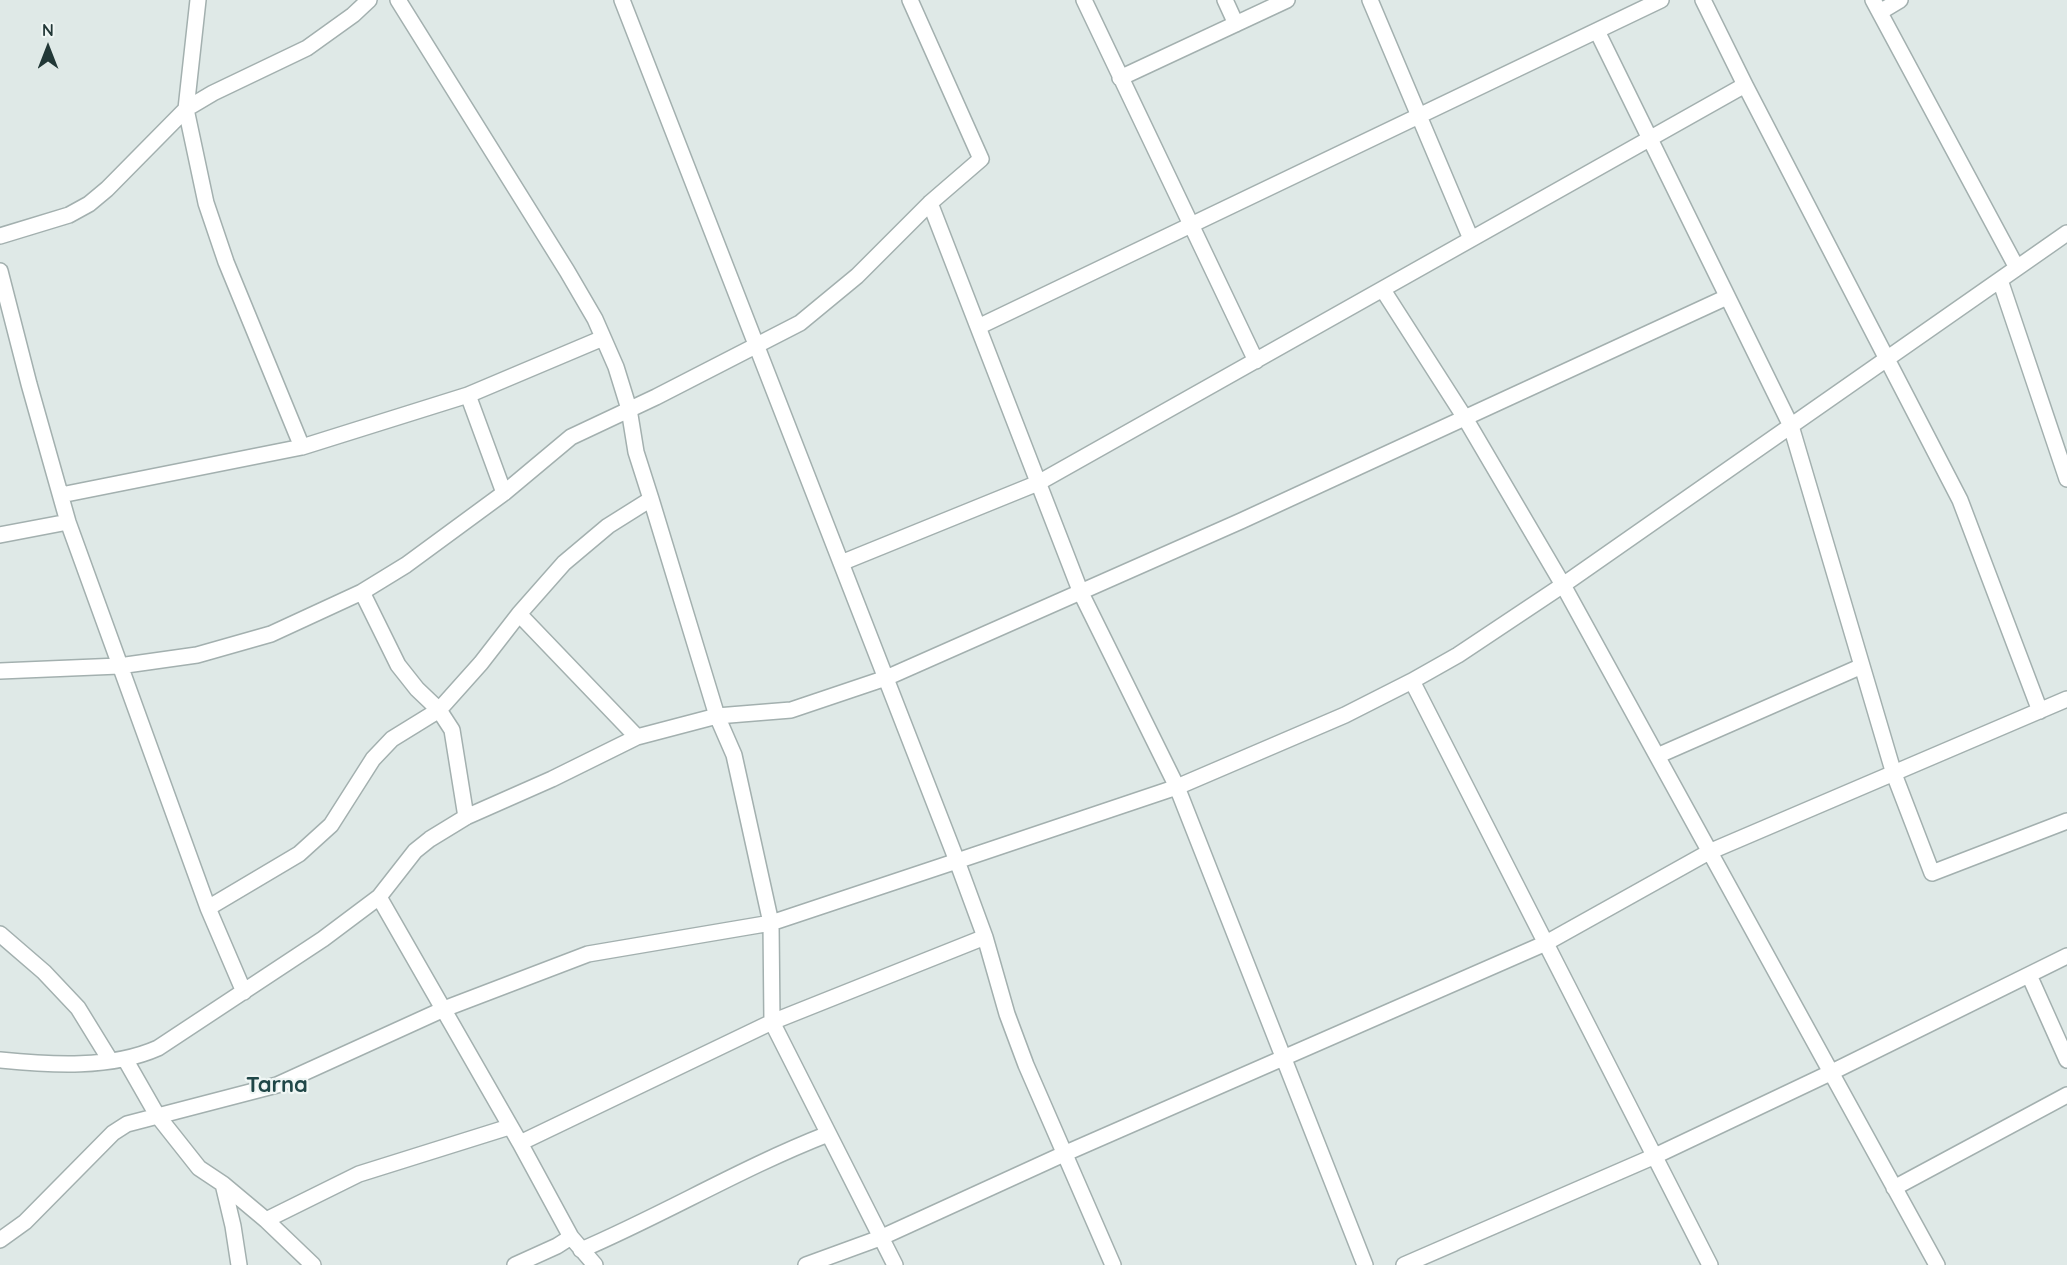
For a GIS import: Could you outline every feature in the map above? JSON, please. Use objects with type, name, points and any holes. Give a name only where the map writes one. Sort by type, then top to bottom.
[{"type":"street","points":[[198,0],[186,109],[206,203],[226,262],[302,447]]},
{"type":"street","points":[[0,236],[69,215],[88,204],[107,189],[186,109],[213,93],[307,48],[353,15],[369,0]]},
{"type":"street","points":[[398,0],[567,271],[595,319],[616,367],[629,409],[636,452],[717,716],[734,755],[771,922],[772,1022],[895,1265]]},
{"type":"street","points":[[622,0],[957,861],[985,937],[1007,1014],[1026,1065],[1066,1153],[1108,1263]]},
{"type":"street","points":[[0,670],[119,666],[196,655],[271,634],[362,592],[406,565],[504,493],[571,436],[800,323],[849,282],[930,203],[981,159],[910,0]]},
{"type":"street","points":[[1083,0],[1256,361]]},
{"type":"street","points":[[1225,0],[1236,24]]},
{"type":"street","points":[[1120,78],[1287,0]]},
{"type":"street","points":[[1370,0],[1471,239]]},
{"type":"street","points":[[978,327],[1661,0]]},
{"type":"street","points":[[1703,0],[1960,500],[2040,711]]},
{"type":"street","points":[[1900,0],[1877,6],[2017,268]]},
{"type":"street","points":[[1597,31],[1791,426],[1894,774],[1932,873],[2067,821]]},
{"type":"street","points":[[841,563],[1038,483],[1745,85]]},
{"type":"street","points":[[930,203],[1081,593],[1177,787],[1365,1265]]},
{"type":"street","points":[[0,1240],[25,1222],[113,1133],[127,1124],[277,1085],[444,1009],[588,954],[771,922],[957,861],[1177,787],[1345,715],[1458,655],[1563,585],[2067,233]]},
{"type":"street","points":[[0,271],[68,522],[208,908],[244,992]]},
{"type":"street","points":[[2000,280],[2067,479]]},
{"type":"street","points":[[1383,290],[1465,418],[1563,585],[1937,1265]]},
{"type":"street","points":[[0,1060],[38,1064],[139,1056],[158,1047],[323,939],[379,897],[414,851],[430,838],[466,817],[637,737],[717,716],[791,710],[886,678],[1081,593],[1727,297]]},
{"type":"street","points":[[61,495],[302,447],[468,395],[603,338]]},
{"type":"street","points":[[468,395],[504,493]]},
{"type":"street","points":[[208,908],[299,854],[331,825],[379,753],[392,739],[438,710],[481,663],[519,614],[564,563],[608,526],[651,499]]},
{"type":"street","points":[[0,535],[68,522]]},
{"type":"street","points":[[362,592],[398,665],[438,710],[452,730],[466,817]]},
{"type":"street","points":[[519,614],[637,737]]},
{"type":"street","points":[[1657,756],[1862,666]]},
{"type":"street","points":[[1412,681],[1710,1265]]},
{"type":"street","points":[[806,1265],[880,1238],[1066,1153],[1546,943],[1709,852],[2067,699]]},
{"type":"street","points":[[379,897],[520,1143],[571,1238],[595,1265]]},
{"type":"street","points":[[0,934],[44,972],[78,1008],[199,1168],[223,1184],[266,1220],[314,1265]]},
{"type":"street","points":[[520,1143],[772,1022],[985,937]]},
{"type":"street","points":[[1404,1265],[1654,1156],[1830,1073],[2067,956]]},
{"type":"street","points":[[2029,975],[2067,1060]]},
{"type":"street","points":[[1894,1188],[2067,1095]]},
{"type":"street","points":[[266,1220],[359,1174],[509,1126]]},
{"type":"street","points":[[581,1250],[779,1153],[828,1134]]},
{"type":"street","points":[[223,1184],[239,1265]]},
{"type":"street","points":[[515,1265],[571,1238]]},
{"type":"district","name":"Tarna","points":[[277,1085]]}]
